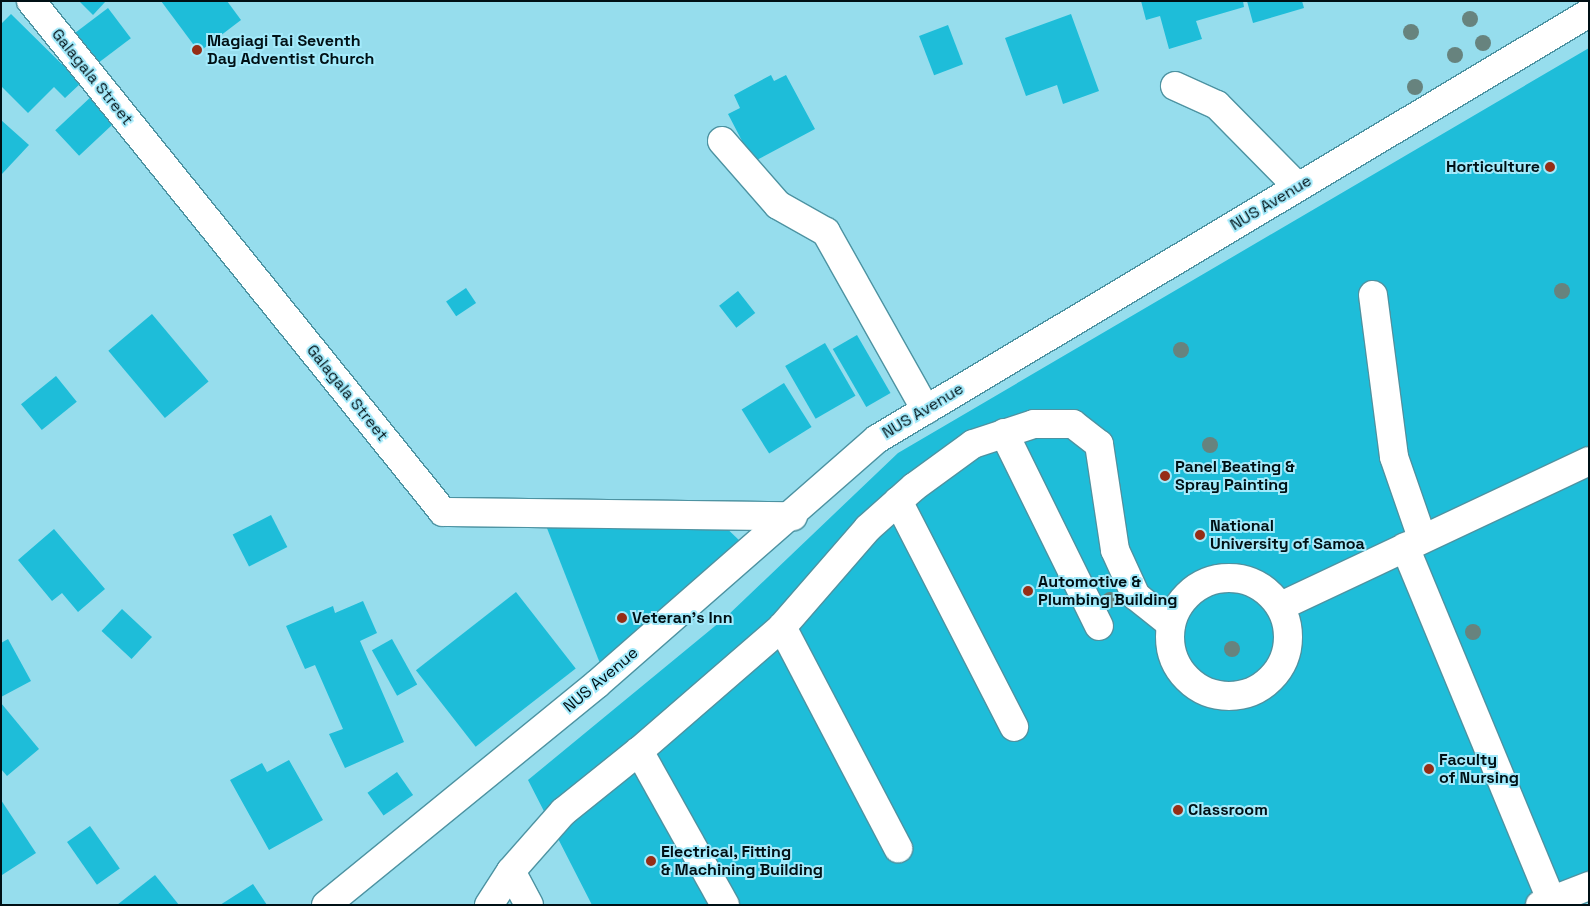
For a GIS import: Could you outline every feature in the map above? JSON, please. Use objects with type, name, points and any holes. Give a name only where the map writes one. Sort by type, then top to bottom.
[{"type":"street","name":"Galagala Street","points":[[31,1],[444,512],[792,516]]},
{"type":"street","name":"NUS Avenue","points":[[326,905],[598,684],[792,516],[877,439],[1589,13]]},
{"type":"street","points":[[1174,86],[1217,105],[1298,187]]},
{"type":"street","points":[[722,141],[778,205],[826,232],[926,410]]},
{"type":"street","points":[[1373,295],[1394,457],[1413,542],[1545,903],[1589,886]]},
{"type":"street","points":[[489,905],[511,871],[563,812],[639,751],[782,627],[868,528],[898,501],[973,444],[1034,424],[1073,424],[1099,444],[1115,550],[1136,596],[1171,624]]},
{"type":"street","points":[[1004,434],[1099,626]]},
{"type":"street","points":[[1281,606],[1413,542],[1589,461]]},
{"type":"street","points":[[898,501],[1014,727]]},
{"type":"street","points":[[1227,578],[1248,581],[1264,590],[1281,606],[1288,638],[1285,656],[1277,672],[1264,685],[1248,693],[1230,696],[1210,693],[1192,683],[1179,667],[1171,648],[1171,624],[1178,609],[1190,593],[1208,582],[1227,578]]},
{"type":"street","points":[[782,627],[898,848]]},
{"type":"street","points":[[639,751],[725,905]]},
{"type":"street","points":[[511,871],[529,905]]},
{"type":"building","points":[[79,1],[106,1],[93,15]]},
{"type":"building","points":[[161,1],[227,1],[241,20],[199,52]]},
{"type":"building","points":[[1141,1],[1243,1],[1244,7],[1196,21],[1202,39],[1169,49],[1160,16],[1146,20]]},
{"type":"building","points":[[1247,1],[1302,1],[1304,8],[1253,23]]},
{"type":"building","points":[[108,8],[131,38],[98,63],[75,33]]},
{"type":"building","points":[[11,14],[81,83],[65,98],[54,87],[28,113],[1,86],[1,24]]},
{"type":"building","points":[[1071,14],[1099,91],[1063,104],[1057,85],[1026,96],[1005,38]]},
{"type":"building","points":[[948,25],[963,64],[934,75],[919,36]]},
{"type":"building","name":"National University of Samoa","points":[[1589,48],[1589,898],[1570,905],[592,905],[528,780],[726,617],[898,453]]},
{"type":"building","points":[[771,75],[774,81],[786,75],[815,129],[753,162],[728,114],[740,108],[734,95]]},
{"type":"building","points":[[94,94],[118,120],[79,156],[55,130]]},
{"type":"building","points":[[1,120],[29,145],[1,175]]},
{"type":"building","points":[[466,288],[476,303],[456,316],[446,301]]},
{"type":"building","points":[[738,291],[755,313],[736,328],[719,306]]},
{"type":"building","points":[[152,314],[209,381],[165,418],[108,351]]},
{"type":"building","points":[[857,335],[890,393],[866,407],[833,349]]},
{"type":"building","points":[[825,343],[856,396],[816,419],[785,366]]},
{"type":"building","points":[[56,376],[77,402],[42,430],[21,404]]},
{"type":"building","points":[[784,383],[812,427],[769,454],[742,409]]},
{"type":"building","points":[[271,515],[287,547],[249,567],[233,535]]},
{"type":"building","name":"Veteran's Inn","points":[[543,518],[717,519],[742,543],[603,671]]},
{"type":"building","points":[[54,529],[105,589],[78,612],[62,593],[52,601],[18,560]]},
{"type":"building","points":[[516,592],[576,668],[476,747],[416,670]]},
{"type":"building","points":[[363,601],[377,633],[360,641],[404,742],[345,768],[329,734],[343,729],[315,665],[305,669],[286,626],[333,606],[335,613]]},
{"type":"building","points":[[122,609],[152,637],[132,659],[102,631]]},
{"type":"building","points":[[8,639],[31,681],[1,697],[1,643]]},
{"type":"building","points":[[392,639],[417,684],[397,696],[372,650]]},
{"type":"building","points":[[1,703],[39,749],[7,776],[1,769]]},
{"type":"building","points":[[289,760],[323,820],[269,850],[230,780],[262,763],[267,772]]},
{"type":"building","points":[[397,772],[413,795],[384,816],[368,793]]},
{"type":"building","points":[[1,800],[36,853],[2,875],[1,874]]},
{"type":"building","points":[[90,826],[120,869],[97,885],[67,842]]},
{"type":"building","points":[[155,875],[179,905],[117,905]]},
{"type":"building","points":[[253,884],[267,905],[220,905]]},
{"type":"place","name":"Magiagi Tai Seventh Day Adventist Church","points":[[197,50]]},
{"type":"place","name":"Horticulture","points":[[1550,167]]},
{"type":"place","name":"Panel Beating & Spray Painting","points":[[1165,476]]},
{"type":"place","name":"National University of Samoa","points":[[1200,535]]},
{"type":"place","name":"Automotive & Plumbing Building","points":[[1028,591]]},
{"type":"place","name":"Veteran's Inn","points":[[622,618]]},
{"type":"place","name":"Faculty of Nursing","points":[[1429,769]]},
{"type":"place","name":"Classroom","points":[[1178,810]]},
{"type":"place","name":"Electrical, Fitting & Machining Building","points":[[651,861]]}]
